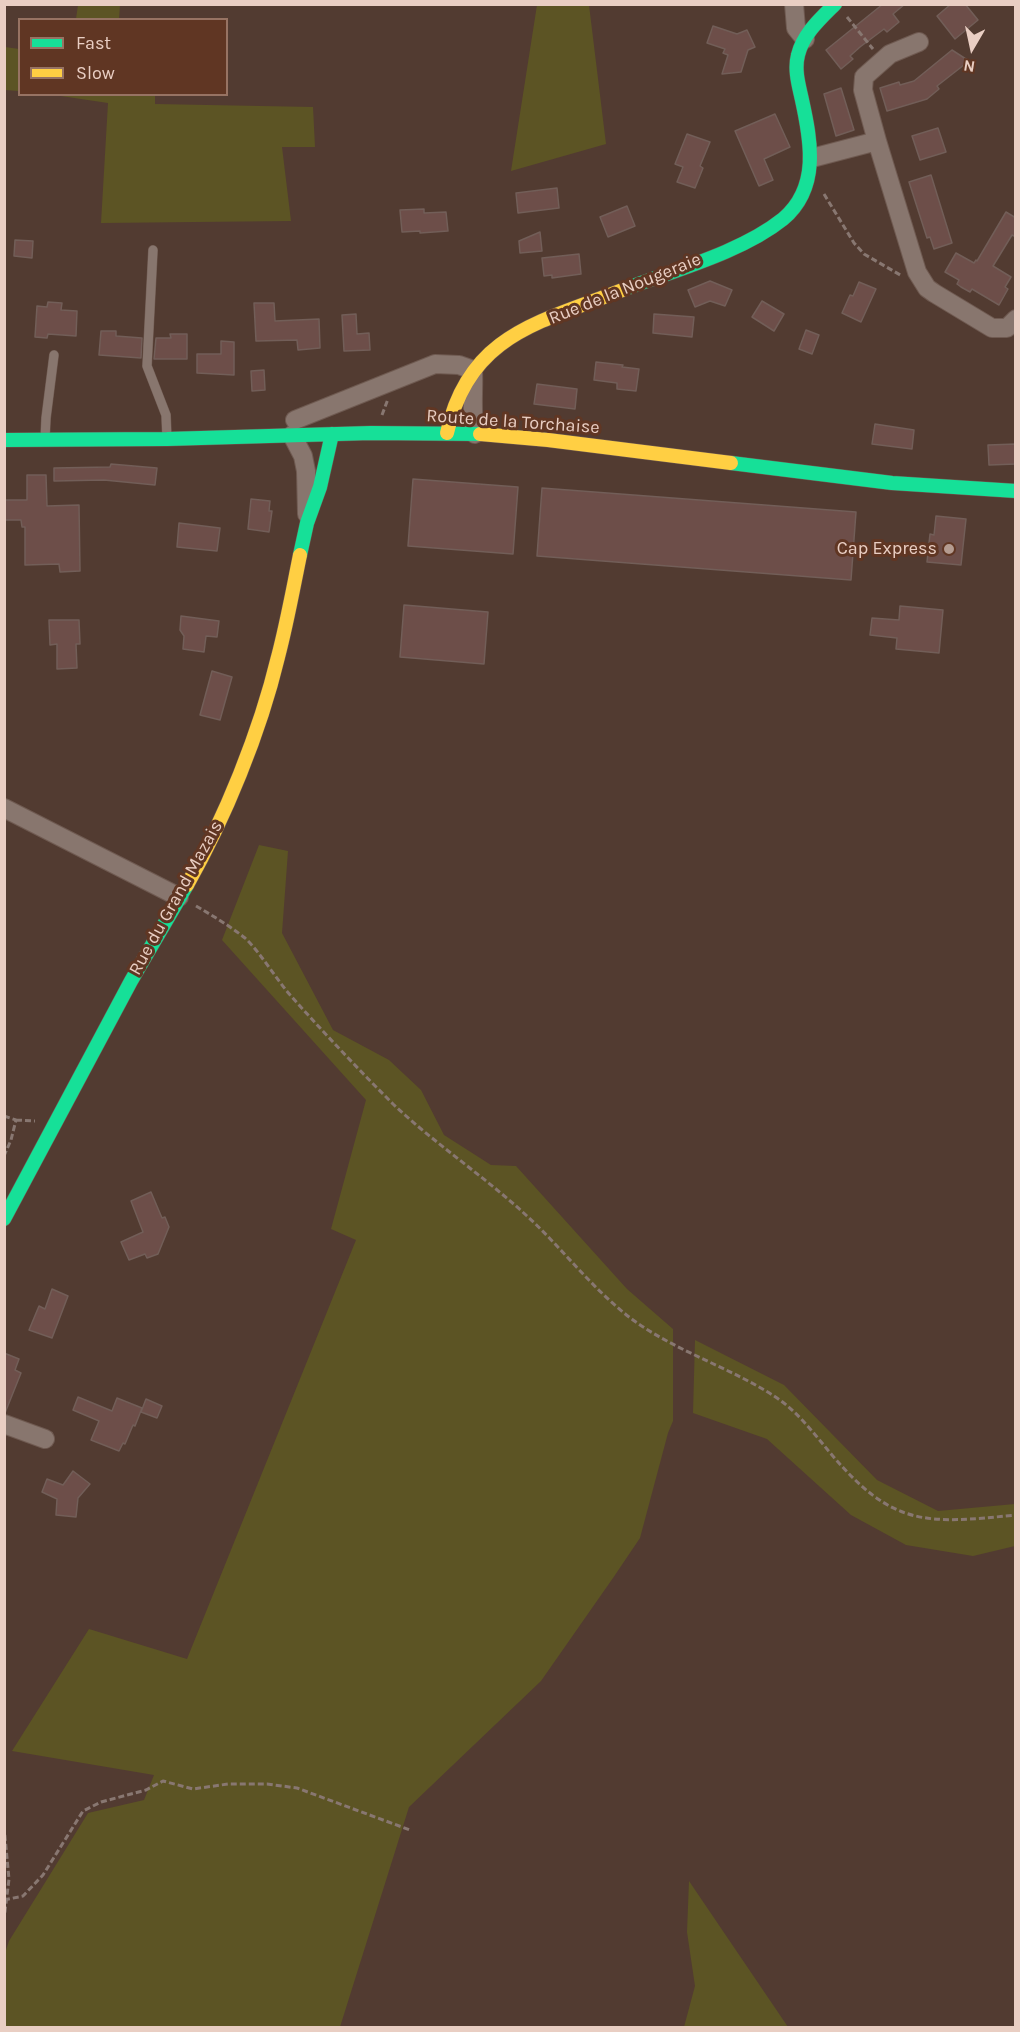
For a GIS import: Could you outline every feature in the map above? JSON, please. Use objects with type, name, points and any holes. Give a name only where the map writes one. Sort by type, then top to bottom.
[{"type":"street","points":[[794,4],[796,28],[805,39]]},
{"type":"street","points":[[839,9],[812,27],[799,53],[797,77],[811,144],[811,165],[877,141]]},
{"type":"street","points":[[919,42],[900,49],[882,61],[864,77],[862,82],[916,272],[927,288],[992,328],[1007,328],[1016,319]]},
{"type":"street","name":"Rue de la Nougeraie","points":[[447,433],[449,420],[462,385],[494,348],[507,338],[742,243],[769,228],[795,207],[804,192],[811,165]]},
{"type":"street","points":[[294,428],[394,380],[435,364],[459,365],[473,370],[472,403],[475,434]]},
{"type":"street","name":"Route de la Torchaise","points":[[4,440],[167,439],[294,428],[332,434],[475,434],[548,440],[892,483],[1016,491]]},
{"type":"street","name":"Rue du Grand Mazais","points":[[294,428],[306,471],[307,523]]},
{"type":"street","name":"Rue du Grand Mazais","points":[[4,1219],[126,991],[205,852],[231,795],[251,745],[278,659],[307,523],[320,487],[332,434]]},
{"type":"street","points":[[4,808],[179,897]]},
{"type":"street","points":[[4,1424],[45,1439]]},
{"type":"lane","points":[[153,250],[147,366],[165,415],[167,439]]},
{"type":"lane","points":[[45,440],[54,355]]},
{"type":"path","points":[[839,9],[882,61]]},
{"type":"path","points":[[811,165],[854,243],[864,254],[875,262],[927,288]]},
{"type":"path","points":[[371,433],[386,410],[394,380]]},
{"type":"path","points":[[179,897],[247,940],[282,985],[328,1037],[393,1103],[424,1132],[528,1217],[597,1288],[634,1320],[777,1398],[799,1415],[853,1479],[880,1501],[897,1511],[922,1519],[965,1520],[1016,1515]]},
{"type":"path","points":[[4,1116],[16,1120],[4,1156]]},
{"type":"path","points":[[4,1138],[11,1140]]},
{"type":"path","points":[[6,1899],[23,1896],[43,1875],[83,1811],[101,1802],[146,1790],[163,1781],[193,1789],[228,1784],[267,1784],[297,1788],[410,1830]]},
{"type":"path","points":[[4,1826],[9,1879],[4,1920]]},
{"type":"shaded area","points":[[78,5],[120,5],[119,18],[76,18]]},
{"type":"shaded area","points":[[537,5],[589,5],[606,144],[511,171]]},
{"type":"shaded area","points":[[5,47],[18,49],[18,91],[5,90]]},
{"type":"shaded area","points":[[61,96],[155,96],[155,104],[313,107],[315,147],[282,147],[291,221],[101,223],[108,103]]},
{"type":"shaded area","points":[[259,845],[288,851],[282,933],[333,1030],[389,1060],[421,1090],[444,1135],[491,1165],[516,1166],[627,1289],[673,1329],[673,1421],[640,1538],[613,1578],[541,1681],[409,1807],[340,2027],[5,2027],[5,1953],[9,1941],[88,1813],[144,1800],[154,1775],[12,1751],[89,1629],[187,1659],[356,1240],[331,1229],[366,1100],[222,940]]},
{"type":"shaded area","points":[[695,1340],[784,1385],[877,1480],[938,1511],[1015,1504],[1015,1546],[973,1556],[906,1545],[851,1515],[767,1439],[693,1413]]},
{"type":"shaded area","points":[[689,1881],[788,2027],[684,2027],[695,1986],[687,1932]]},
{"type":"building","points":[[883,4],[905,4],[893,14],[899,22],[887,32],[884,29],[860,47],[850,56],[853,59],[841,69],[826,50]]},
{"type":"building","points":[[951,4],[965,4],[978,20],[955,39],[937,16]]},
{"type":"building","points":[[713,26],[737,34],[747,30],[755,47],[748,50],[741,72],[722,74],[728,55],[723,53],[725,49],[707,43]]},
{"type":"building","points":[[952,50],[969,61],[937,86],[939,89],[927,99],[887,111],[880,88],[899,82],[900,85],[914,81]]},
{"type":"building","points":[[841,88],[854,130],[836,136],[824,94]]},
{"type":"building","points":[[775,114],[790,147],[764,159],[773,180],[759,186],[735,131]]},
{"type":"building","points":[[938,128],[946,152],[920,160],[912,136]]},
{"type":"building","points":[[687,134],[710,142],[700,166],[703,168],[695,188],[677,182],[683,167],[675,164]]},
{"type":"building","points":[[931,175],[952,243],[934,249],[930,237],[927,238],[909,182]]},
{"type":"building","points":[[557,188],[559,208],[518,213],[516,193]]},
{"type":"building","points":[[627,206],[635,226],[608,237],[600,217]]},
{"type":"building","points":[[424,209],[424,213],[446,212],[448,231],[402,232],[400,210]]},
{"type":"building","points":[[1006,212],[1016,218],[1016,237],[1012,235],[993,266],[1011,277],[1005,287],[1008,289],[999,305],[972,289],[970,292],[961,287],[957,284],[959,280],[945,272],[956,253],[974,263],[977,261]]},
{"type":"building","points":[[540,232],[542,251],[520,253],[519,241]]},
{"type":"building","points":[[15,240],[33,241],[32,258],[14,256]]},
{"type":"building","points":[[579,254],[581,274],[552,278],[552,275],[544,276],[542,258]]},
{"type":"building","points":[[710,281],[732,290],[725,306],[710,301],[695,307],[688,290]]},
{"type":"building","points":[[859,282],[876,289],[861,322],[842,313]]},
{"type":"building","points":[[762,301],[784,314],[774,331],[752,317]]},
{"type":"building","points":[[48,302],[62,303],[61,310],[77,311],[76,336],[48,334],[47,338],[35,337],[37,306],[47,307]]},
{"type":"building","points":[[254,303],[274,303],[275,321],[319,319],[320,348],[298,350],[297,340],[256,341]]},
{"type":"building","points":[[356,314],[357,334],[369,333],[370,350],[344,351],[342,315]]},
{"type":"building","points":[[654,314],[694,317],[692,337],[653,333]]},
{"type":"building","points":[[806,330],[819,335],[812,354],[799,349]]},
{"type":"building","points":[[101,331],[116,331],[116,336],[142,338],[141,358],[99,355]]},
{"type":"building","points":[[170,334],[187,334],[187,359],[154,359],[156,338],[171,338]]},
{"type":"building","points":[[221,341],[234,342],[234,375],[197,373],[197,354],[221,354]]},
{"type":"building","points":[[596,362],[639,369],[636,391],[617,389],[617,383],[594,380]]},
{"type":"building","points":[[264,370],[265,390],[252,391],[251,371]]},
{"type":"building","points":[[537,384],[577,389],[575,409],[534,404]]},
{"type":"building","points":[[875,424],[914,430],[912,449],[872,444]]},
{"type":"building","points":[[1016,444],[1016,464],[989,465],[988,445]]},
{"type":"building","points":[[111,464],[157,468],[155,485],[104,480],[54,481],[54,468],[110,467]]},
{"type":"building","points":[[27,475],[46,475],[47,506],[79,505],[80,571],[60,572],[59,564],[25,565],[25,527],[22,527],[21,520],[4,520],[4,500],[27,500]]},
{"type":"building","points":[[413,479],[518,487],[513,554],[408,546]]},
{"type":"building","points":[[542,488],[856,512],[851,580],[537,556]]},
{"type":"building","points":[[251,499],[270,501],[269,511],[272,511],[269,532],[248,529]]},
{"type":"building","name":"Cap Express","points":[[936,516],[966,519],[961,565],[927,562],[930,534],[934,535]]},
{"type":"building","points":[[179,523],[220,528],[217,551],[177,547]]},
{"type":"building","points":[[404,605],[488,612],[484,664],[400,657]]},
{"type":"building","points":[[900,606],[943,610],[939,653],[896,649],[897,638],[870,635],[872,618],[899,620]]},
{"type":"building","points":[[181,616],[219,621],[217,637],[206,636],[204,652],[183,649],[184,636],[180,630]]},
{"type":"building","points":[[49,620],[79,620],[80,644],[76,644],[77,668],[57,669],[57,644],[50,645]]},
{"type":"building","points":[[212,671],[232,677],[220,720],[200,715]]},
{"type":"building","points":[[151,1192],[162,1218],[165,1217],[169,1227],[158,1254],[147,1258],[145,1254],[129,1260],[121,1242],[143,1232],[131,1201]]},
{"type":"building","points":[[52,1289],[68,1296],[52,1338],[29,1330],[39,1306],[45,1309]]},
{"type":"building","points":[[4,1353],[19,1359],[15,1370],[21,1373],[5,1413]]},
{"type":"building","points":[[78,1397],[112,1411],[117,1398],[142,1408],[135,1426],[133,1425],[125,1444],[123,1443],[119,1451],[91,1440],[99,1421],[73,1410]]},
{"type":"building","points":[[146,1399],[162,1406],[157,1418],[141,1412]]},
{"type":"building","points":[[73,1471],[90,1484],[78,1498],[76,1517],[56,1515],[57,1499],[42,1492],[47,1479],[63,1485]]},
{"type":"traffic: fast","points":[[625,289],[728,251],[766,231],[795,207],[808,179],[810,163],[808,132],[798,84],[798,55],[808,34],[835,4]]},
{"type":"traffic: fast","points":[[4,440],[167,439],[371,433],[480,434]]},
{"type":"traffic: fast","points":[[300,555],[307,523],[320,487],[332,434]]},
{"type":"traffic: fast","points":[[731,463],[892,483],[1016,491]]},
{"type":"traffic: fast","points":[[4,1219],[131,981],[187,885]]},
{"type":"traffic: slow","points":[[447,433],[458,399],[472,373],[491,352],[513,336],[538,323],[625,289]]},
{"type":"traffic: slow","points":[[480,434],[548,440],[731,463]]},
{"type":"traffic: slow","points":[[187,885],[228,803],[262,715],[281,644],[300,555]]},
{"type":"place","name":"Cap Express","points":[[949,549]]}]
